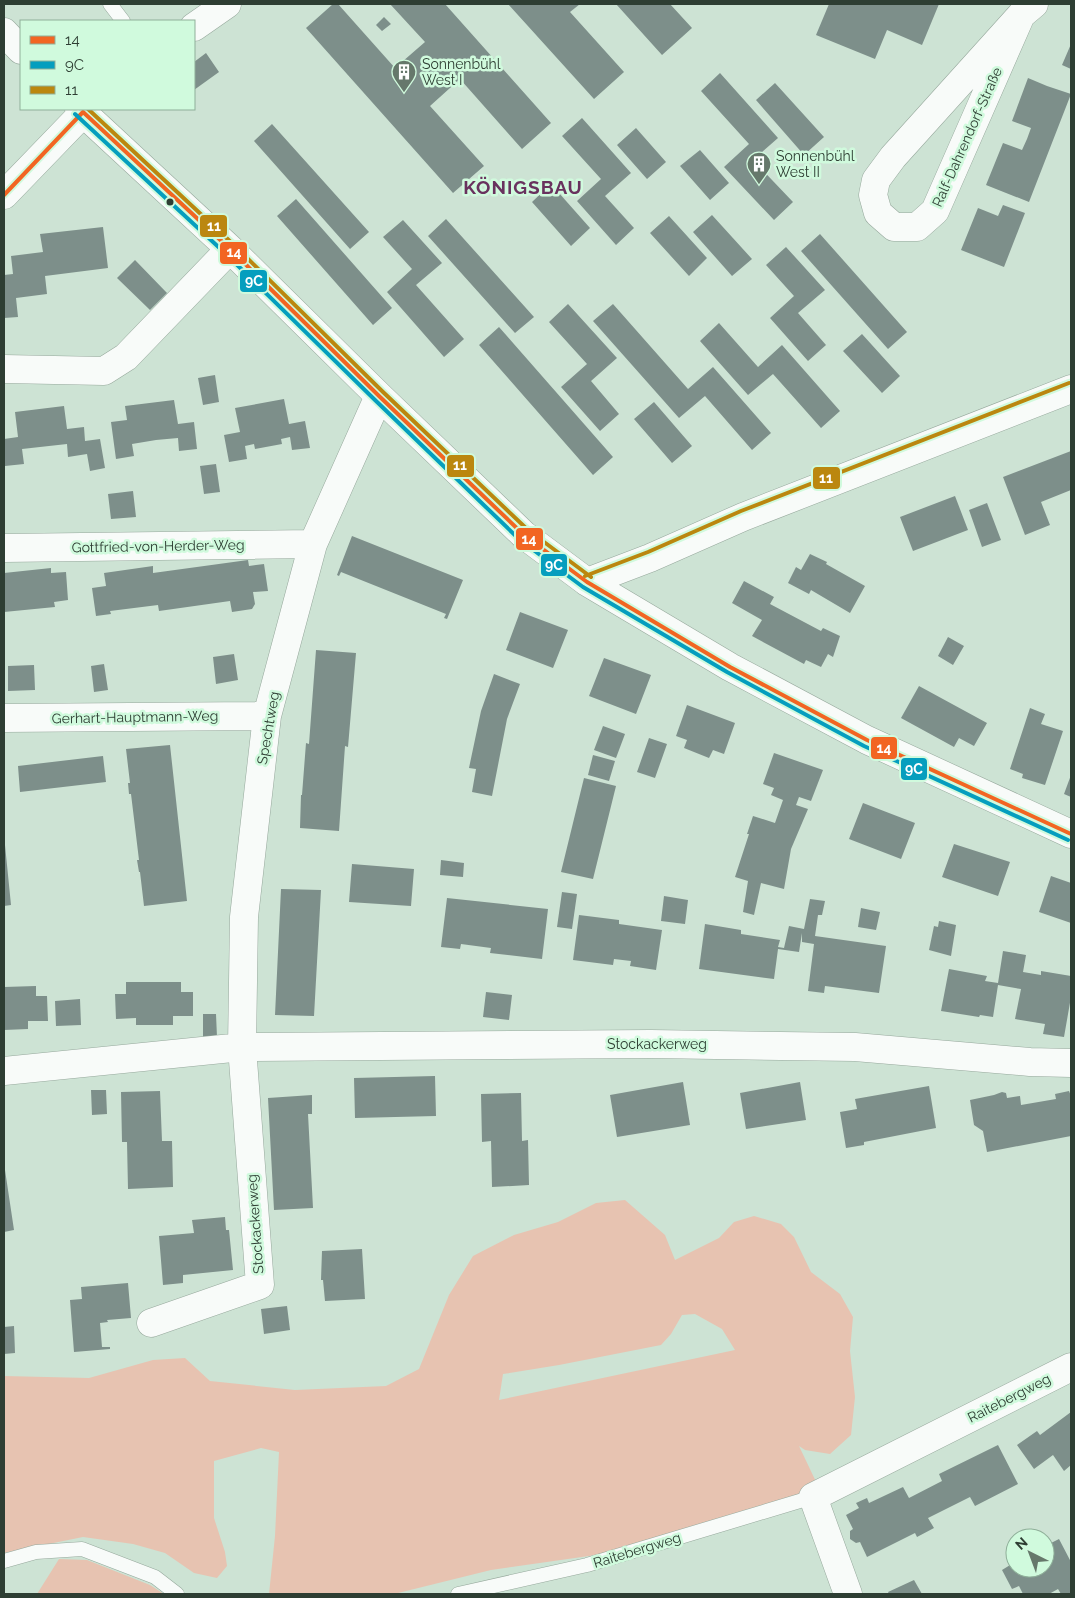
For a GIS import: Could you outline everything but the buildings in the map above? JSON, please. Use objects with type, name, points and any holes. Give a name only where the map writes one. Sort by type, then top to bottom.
[{"type":"street","points":[[195,25],[227,4]]},
{"type":"street","name":"Ralf-Dahrendorf-Straße","points":[[1028,9],[935,211],[917,227],[894,227],[878,213],[874,195],[876,180],[893,157],[1028,9]]},
{"type":"street","points":[[4,32],[20,49]]},
{"type":"street","points":[[4,194],[83,110],[230,249],[524,535],[587,582],[730,667],[867,740],[1071,834]]},
{"type":"street","points":[[4,369],[104,371],[126,357],[230,249]]},
{"type":"street","points":[[587,582],[650,558],[743,517],[1071,389]]},
{"type":"street","name":"Spechtweg","points":[[242,1048],[244,917],[267,716],[313,544],[379,396]]},
{"type":"street","name":"Gottfried-von-Herder-Weg","points":[[4,548],[313,544]]},
{"type":"street","name":"Gerhart-Hauptmann-Weg","points":[[4,718],[267,716]]},
{"type":"street","name":"Stockackerweg","points":[[4,1071],[242,1048],[641,1044],[855,1047],[1071,1064]]},
{"type":"street","name":"Stockackerweg","points":[[151,1323],[260,1285],[242,1048]]},
{"type":"street","name":"Raitebergweg","points":[[813,1497],[1071,1366]]},
{"type":"street","points":[[813,1497],[848,1594]]},
{"type":"lane","points":[[110,4],[122,20]]},
{"type":"lane","name":"Raitebergweg","points":[[458,1594],[587,1565],[813,1497]]},
{"type":"lane","points":[[4,1561],[36,1552],[82,1549],[155,1576],[177,1594]]},
{"type":"shaded area","points":[[625,1200],[665,1235],[675,1260],[719,1238],[734,1222],[754,1216],[781,1224],[794,1237],[811,1272],[840,1294],[853,1317],[850,1351],[855,1397],[851,1435],[830,1454],[805,1450],[799,1446],[819,1488],[596,1555],[491,1570],[394,1594],[269,1594],[275,1536],[279,1452],[261,1448],[214,1461],[214,1518],[225,1552],[227,1566],[217,1578],[194,1573],[165,1553],[133,1544],[83,1537],[4,1553],[4,1376],[89,1378],[153,1360],[185,1358],[210,1381],[295,1390],[386,1386],[419,1369],[449,1295],[473,1256],[514,1235],[558,1222],[596,1203]],"holes":[[[695,1314],[722,1329],[735,1350],[499,1400],[503,1374],[661,1345],[671,1334],[682,1315]]]},
{"type":"shaded area","points":[[59,1559],[87,1560],[150,1585],[164,1594],[37,1594]]},
{"type":"transit line","name":"11","points":[[89,110],[234,245],[383,392],[528,530],[591,577]]},
{"type":"transit line","name":"14","points":[[83,112],[230,249],[524,535],[587,582],[730,667],[867,740],[1071,834]]},
{"type":"transit line","name":"14","points":[[4,195],[83,112]]},
{"type":"transit line","name":"9C","points":[[75,114],[226,254],[520,540],[583,587],[727,672],[864,746],[1068,840]]},
{"type":"transit line","name":"11","points":[[585,576],[648,552],[741,511],[1069,383]]},
{"type":"place","name":"Sonnenbühl West I","points":[[404,93]]},
{"type":"place","name":"Sonnenbühl West II","points":[[759,185]]},
{"type":"district","name":"KÖNIGSBAU","points":[[523,187]]}]
